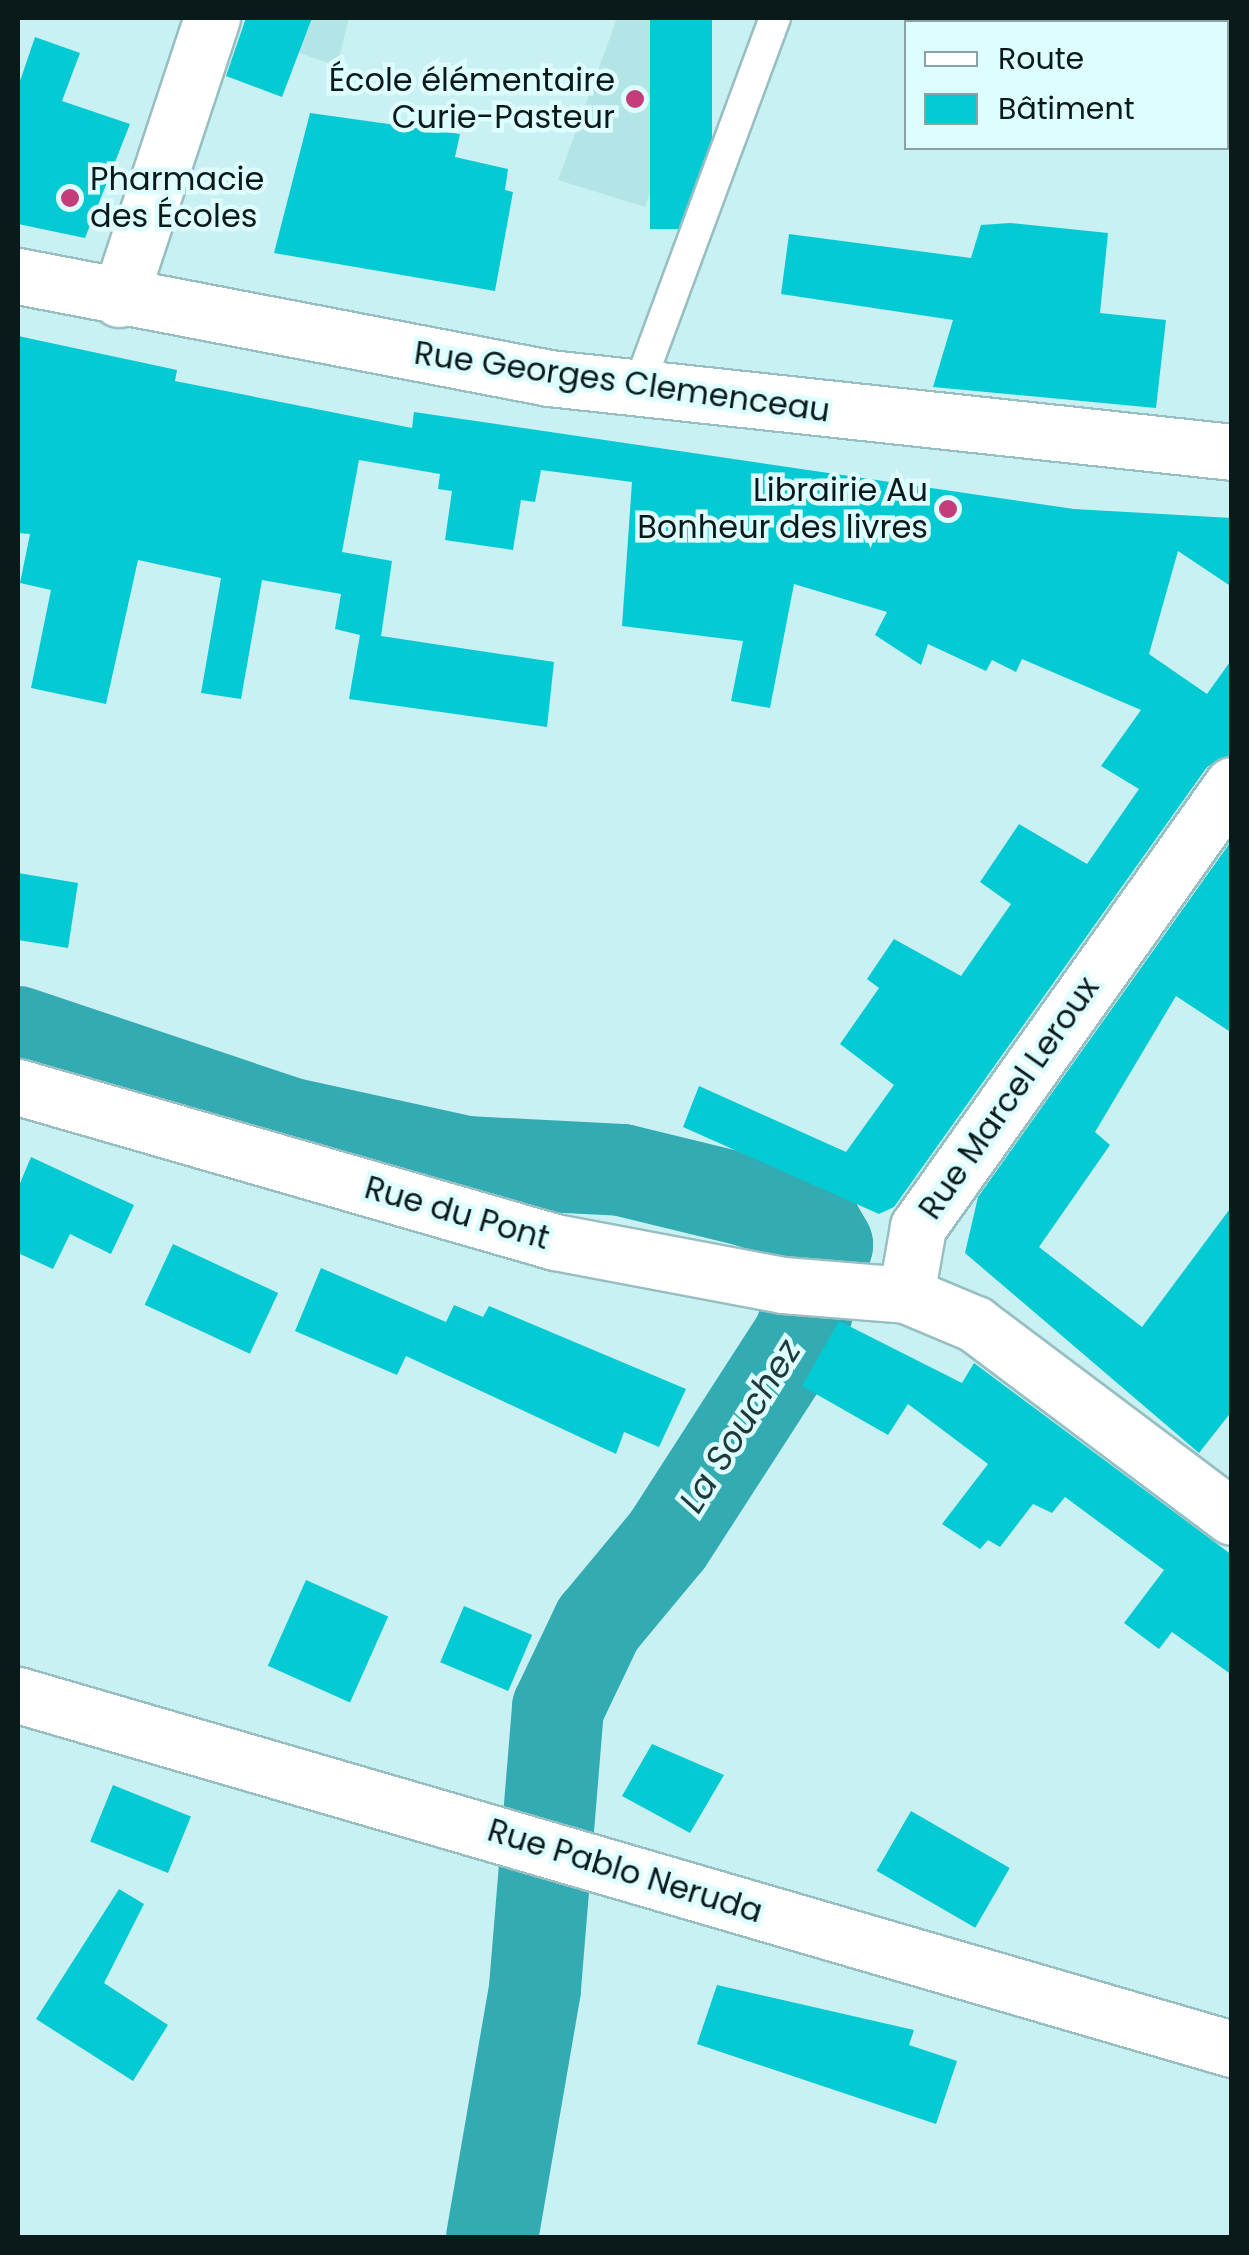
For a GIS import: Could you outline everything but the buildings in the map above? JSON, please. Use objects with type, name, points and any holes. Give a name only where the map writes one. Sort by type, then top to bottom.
[{"type":"street","points":[[119,299],[212,18]]},
{"type":"street","name":"Rue Georges Clemenceau","points":[[18,276],[119,299],[638,388],[1232,452]]},
{"type":"street","name":"Rue Marcel Leroux","points":[[906,1295],[918,1227],[1232,785]]},
{"type":"street","name":"Rue du Pont","points":[[18,1087],[554,1242],[784,1285],[846,1294],[906,1295]]},
{"type":"street","points":[[906,1295],[976,1324],[1232,1517]]},
{"type":"street","name":"Rue Pablo Neruda","points":[[18,1696],[1232,2049]]},
{"type":"lane","points":[[638,388],[775,18]]},
{"type":"shaded area","name":"École élémentaire Curie-Pasteur","points":[[246,18],[349,18],[337,66],[241,33]]},
{"type":"shaded area","name":"École élémentaire Curie-Pasteur","points":[[617,18],[712,18],[645,207],[558,180]]},
{"type":"waterway","name":"La Souchez","points":[[18,1032],[292,1124],[466,1162],[622,1170],[749,1201],[815,1224],[827,1245],[800,1335],[667,1541],[598,1624],[558,1708],[535,1989],[492,2238]]},
{"type":"place","name":"École élémentaire Curie-Pasteur","points":[[635,99]]},
{"type":"place","name":"Pharmacie des Écoles","points":[[70,198]]},
{"type":"place","name":"Librairie Au Bonheur des livres","points":[[948,509]]}]
